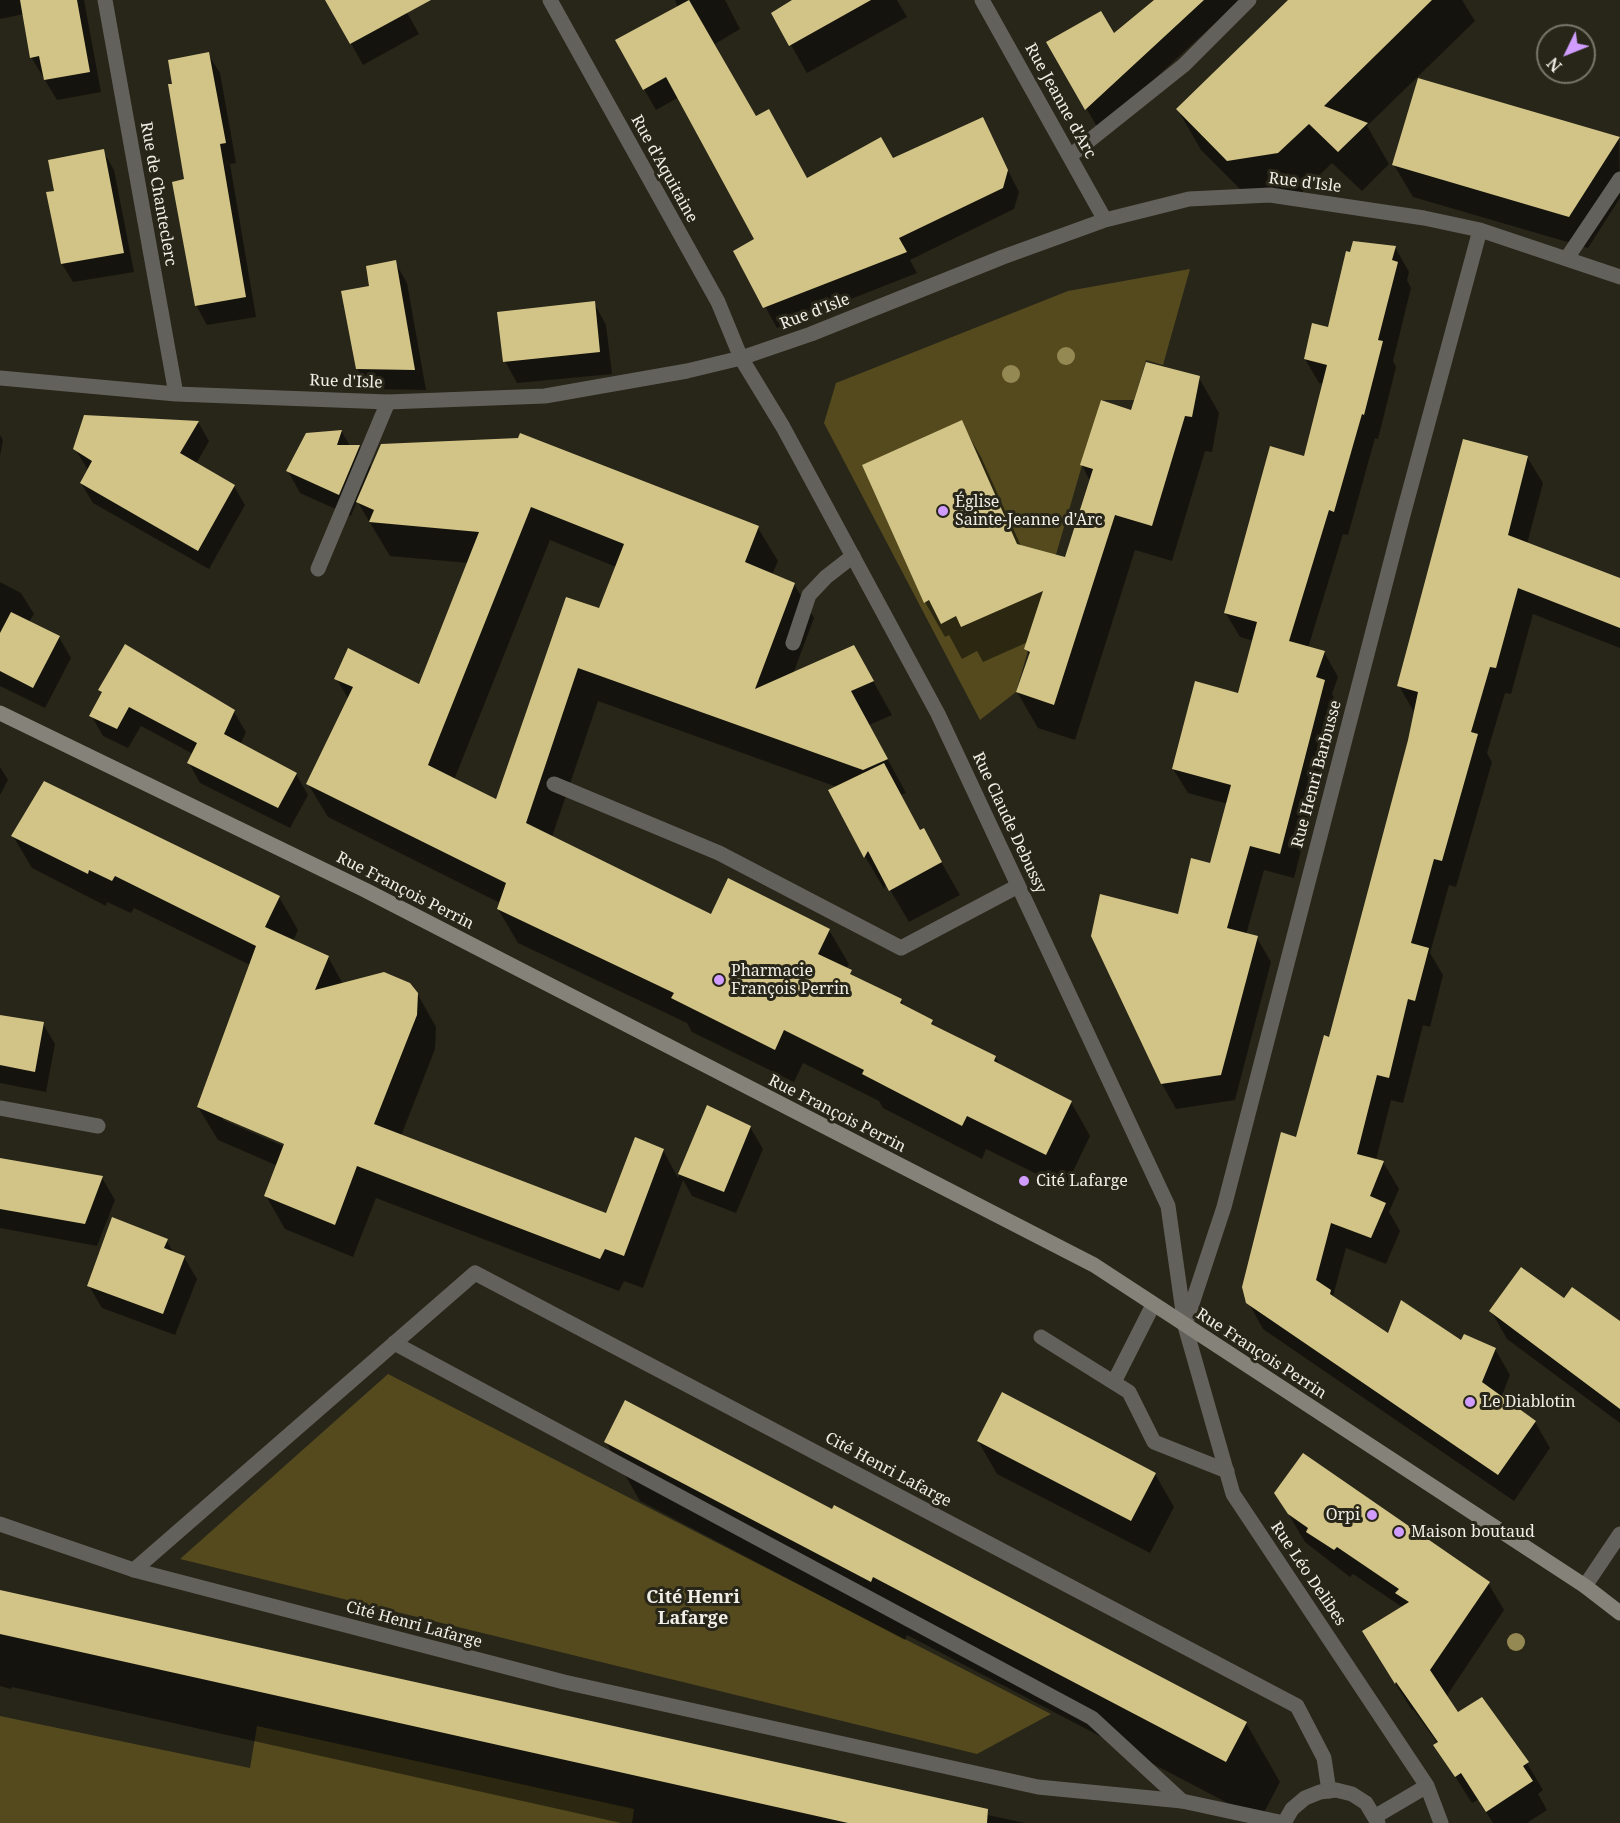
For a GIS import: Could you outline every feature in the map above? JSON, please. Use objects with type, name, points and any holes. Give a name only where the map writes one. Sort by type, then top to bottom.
[{"type":"main road","name":"Rue François Perrin","points":[[0,713],[365,890],[1094,1265],[1585,1586],[1620,1613]]},
{"type":"street","name":"Rue de Chanteclerc","points":[[105,0],[176,394]]},
{"type":"street","name":"Rue d'Aquitaine","points":[[550,0],[718,302],[741,358]]},
{"type":"street","name":"Rue Jeanne d'Arc","points":[[982,0],[1105,220]]},
{"type":"street","points":[[1070,156],[1184,65],[1249,0]]},
{"type":"street","points":[[1567,258],[1620,179]]},
{"type":"street","name":"Rue d'Isle","points":[[0,378],[176,394],[388,402],[545,396],[687,371],[741,358],[811,334],[1003,257],[1105,220],[1189,199],[1270,195],[1424,218],[1480,230],[1620,277]]},
{"type":"street","name":"Rue Henri Barbusse","points":[[1185,1326],[1224,1207],[1403,515],[1480,230]]},
{"type":"street","name":"Rue Claude Debussy","points":[[741,358],[783,427],[938,714],[1168,1206],[1185,1326]]},
{"type":"street","points":[[318,569],[388,402]]},
{"type":"street","points":[[793,643],[809,595],[826,577],[853,556]]},
{"type":"street","points":[[554,784],[719,853],[901,948],[1018,886]]},
{"type":"street","points":[[0,1108],[98,1126]]},
{"type":"street","name":"Cité Henri Lafarge","points":[[134,1570],[475,1273],[1297,1706],[1324,1758],[1329,1791]]},
{"type":"street","points":[[1114,1382],[1153,1305]]},
{"type":"street","name":"Rue Léo Delibes","points":[[1185,1326],[1233,1494],[1426,1786],[1441,1823]]},
{"type":"street","points":[[1041,1337],[1130,1392],[1154,1442],[1227,1471]]},
{"type":"street","points":[[394,1343],[1092,1718],[1182,1801]]},
{"type":"street","name":"Cité Henri Lafarge","points":[[0,1524],[134,1570],[564,1682],[1038,1787],[1182,1801],[1284,1823]]},
{"type":"street","points":[[1585,1586],[1620,1534]]},
{"type":"street","points":[[1284,1823],[1292,1809],[1305,1798],[1329,1791],[1352,1794],[1366,1803],[1377,1820],[1426,1786]]},
{"type":"shaded area","points":[[1190,269],[1163,365],[1146,360],[1134,400],[1101,400],[1016,692],[980,720],[824,423],[836,383],[1068,291]]},
{"type":"shaded area","points":[[388,1374],[1051,1714],[977,1754],[180,1559]]},
{"type":"shaded area","points":[[0,1716],[250,1768],[257,1726],[634,1809],[632,1823],[0,1823]]},
{"type":"building","points":[[20,0],[77,0],[90,72],[44,80],[39,56],[30,58]]},
{"type":"building","points":[[325,0],[431,0],[350,44]]},
{"type":"building","points":[[689,0],[756,116],[769,109],[807,178],[881,137],[893,158],[983,117],[1008,170],[1003,188],[899,238],[907,252],[763,308],[733,251],[754,239],[666,77],[643,90],[615,40]]},
{"type":"building","points":[[792,0],[871,0],[789,46],[771,13]]},
{"type":"building","points":[[1154,0],[1204,0],[1085,110],[1046,42],[1101,11],[1114,33]]},
{"type":"building","points":[[1288,0],[1432,0],[1324,106],[1368,123],[1338,152],[1309,124],[1278,153],[1227,161],[1176,109]]},
{"type":"building","points":[[209,52],[226,143],[220,144],[246,297],[195,306],[172,182],[184,179],[168,84],[172,84],[168,60]]},
{"type":"building","points":[[1418,78],[1620,137],[1569,217],[1392,165]]},
{"type":"building","points":[[104,149],[124,253],[61,264],[46,192],[54,191],[48,160]]},
{"type":"building","points":[[1353,241],[1396,246],[1392,260],[1398,262],[1378,340],[1383,341],[1364,415],[1362,414],[1334,512],[1329,510],[1289,641],[1325,651],[1316,677],[1325,680],[1280,854],[1250,846],[1227,928],[1258,936],[1221,1075],[1161,1084],[1091,936],[1100,894],[1178,914],[1191,858],[1210,863],[1231,785],[1172,769],[1195,681],[1238,693],[1257,622],[1224,613],[1270,446],[1304,456],[1327,365],[1304,359],[1312,323],[1328,327],[1346,251],[1350,252]]},
{"type":"building","points":[[396,260],[415,370],[356,369],[341,291],[369,286],[366,266]]},
{"type":"building","points":[[595,301],[600,352],[503,362],[497,312]]},
{"type":"building","points":[[1146,362],[1200,376],[1192,417],[1185,416],[1152,526],[1115,515],[1054,705],[1016,692],[1030,652],[1024,649],[1043,591],[961,627],[956,616],[941,624],[929,600],[924,603],[862,465],[962,420],[1017,544],[1065,557],[1093,469],[1080,465],[1101,400],[1131,410]]},
{"type":"building","points":[[84,415],[199,421],[180,453],[235,485],[198,551],[80,483],[92,461],[73,449]]},
{"type":"building","points":[[342,430],[337,445],[360,445],[339,495],[286,471],[306,433]]},
{"type":"building","points":[[520,433],[759,526],[745,562],[795,583],[755,689],[854,645],[874,681],[851,691],[888,759],[863,770],[578,668],[526,823],[711,914],[728,878],[830,929],[818,954],[852,970],[850,974],[902,999],[900,1003],[933,1020],[931,1024],[996,1056],[994,1061],[1072,1101],[1046,1155],[967,1116],[962,1126],[862,1074],[864,1070],[784,1030],[775,1050],[671,998],[674,993],[497,909],[506,883],[306,784],[353,687],[334,679],[348,648],[419,684],[479,532],[369,522],[374,510],[356,502],[381,444],[518,438]],"holes":[[[531,507],[624,544],[599,608],[566,597],[496,799],[428,765]]]},
{"type":"building","points":[[1463,439],[1528,456],[1508,535],[1620,578],[1620,628],[1518,588],[1496,668],[1490,667],[1471,732],[1478,734],[1442,861],[1434,859],[1411,943],[1429,948],[1415,1001],[1408,999],[1389,1078],[1377,1075],[1357,1154],[1384,1161],[1370,1196],[1386,1203],[1371,1238],[1331,1223],[1316,1280],[1331,1290],[1330,1294],[1388,1333],[1401,1300],[1461,1340],[1464,1334],[1496,1348],[1482,1382],[1536,1421],[1498,1475],[1246,1303],[1242,1287],[1281,1132],[1296,1137],[1324,1035],[1329,1037],[1408,740],[1418,692],[1397,686]]},
{"type":"building","points":[[11,612],[60,636],[33,688],[0,671],[0,633]]},
{"type":"building","points":[[125,644],[235,710],[224,734],[297,773],[278,808],[187,763],[197,743],[129,707],[117,729],[89,716],[102,692],[98,690]]},
{"type":"building","points":[[884,763],[920,830],[924,828],[942,862],[889,891],[868,851],[864,858],[828,790]]},
{"type":"building","points":[[44,781],[280,896],[265,927],[329,956],[315,990],[384,972],[410,983],[418,993],[417,1015],[374,1124],[606,1213],[635,1137],[664,1149],[624,1256],[605,1249],[600,1259],[357,1166],[335,1225],[264,1196],[284,1144],[197,1107],[256,946],[115,876],[112,881],[89,870],[88,874],[11,836]]},
{"type":"building","points":[[0,1015],[44,1022],[35,1072],[0,1065]]},
{"type":"building","points":[[707,1105],[751,1126],[724,1192],[678,1174]]},
{"type":"building","points":[[0,1158],[103,1176],[85,1224],[0,1209]]},
{"type":"building","points":[[112,1217],[168,1239],[164,1248],[185,1256],[163,1314],[87,1286]]},
{"type":"building","points":[[1521,1267],[1564,1298],[1572,1287],[1620,1321],[1620,1409],[1489,1311]]},
{"type":"building","points":[[1002,1392],[1156,1473],[1131,1521],[977,1441]]},
{"type":"building","points":[[625,1400],[832,1509],[834,1505],[1247,1722],[1226,1762],[873,1577],[871,1582],[604,1442]]},
{"type":"building","points":[[1303,1453],[1490,1582],[1430,1670],[1458,1712],[1482,1697],[1529,1762],[1523,1766],[1533,1781],[1486,1812],[1461,1773],[1455,1777],[1433,1745],[1438,1742],[1396,1682],[1395,1684],[1362,1631],[1409,1602],[1395,1593],[1399,1589],[1337,1547],[1334,1550],[1306,1532],[1308,1528],[1288,1514],[1274,1493]]},
{"type":"building","points":[[0,1590],[988,1809],[987,1823],[848,1823],[0,1634]]},
{"type":"place","name":"Église Sainte-Jeanne d'Arc","points":[[943,511]]},
{"type":"place","name":"Pharmacie François Perrin","points":[[719,980]]},
{"type":"place","name":"Cité Lafarge","points":[[1024,1181]]},
{"type":"place","name":"Le Diablotin","points":[[1470,1402]]},
{"type":"place","name":"Orpi","points":[[1372,1515]]},
{"type":"place","name":"Maison boutaud","points":[[1399,1532]]},
{"type":"district","name":"Cité Henri Lafarge","points":[[693,1608]]}]
